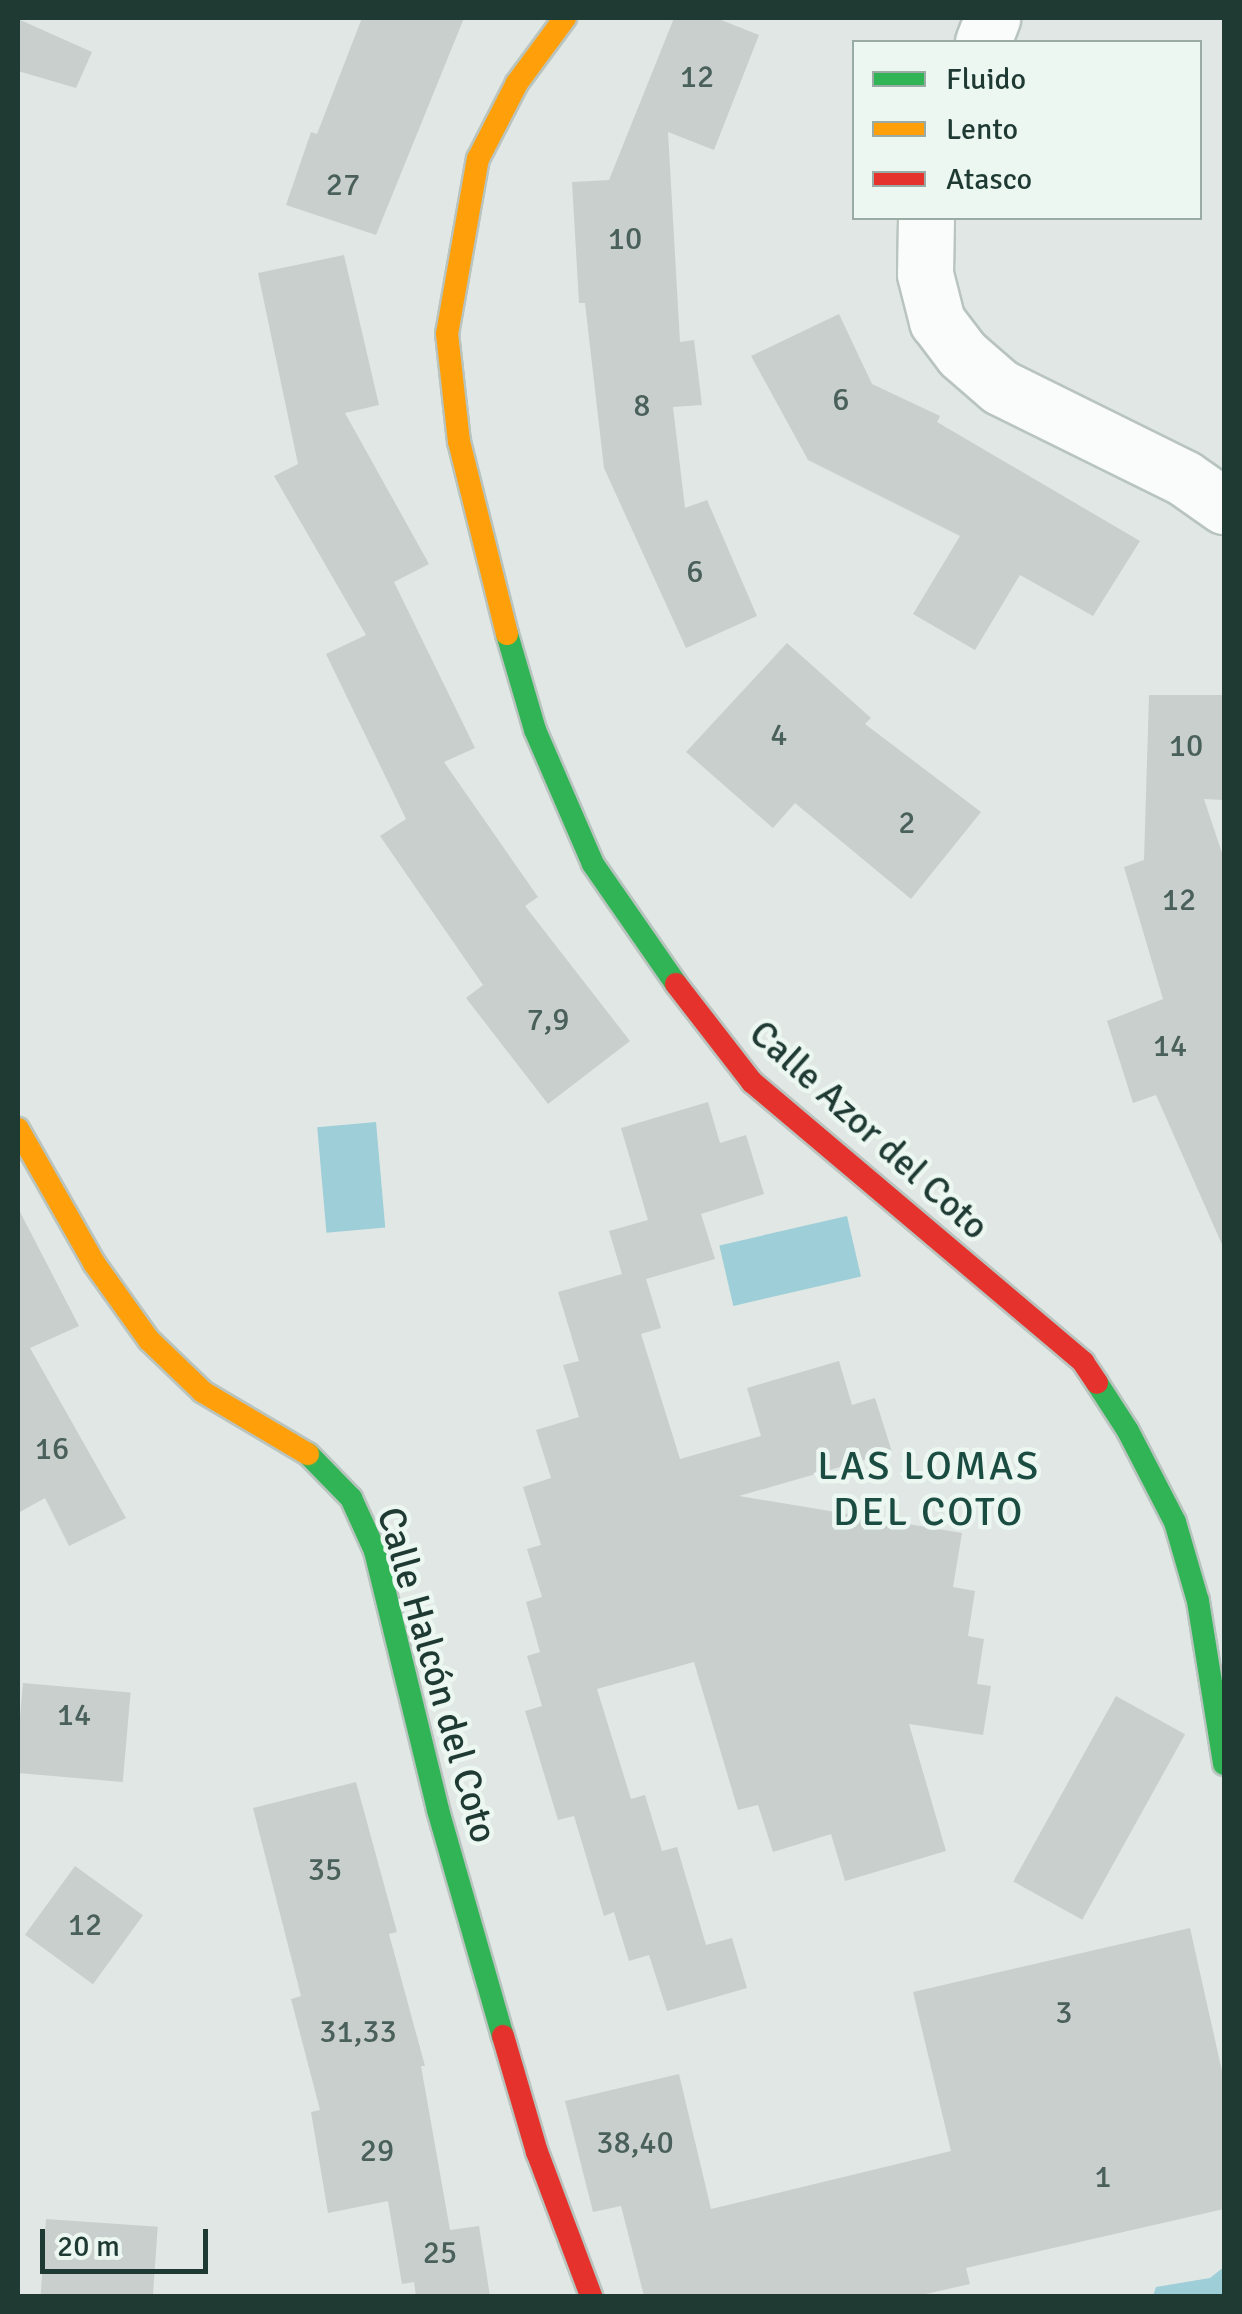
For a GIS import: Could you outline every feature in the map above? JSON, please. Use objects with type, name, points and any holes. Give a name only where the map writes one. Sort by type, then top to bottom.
[{"type":"street","name":"Calle Azor del Coto","points":[[566,18],[516,83],[478,158],[447,334],[463,459],[487,566],[534,730],[593,864],[688,1002],[752,1082],[1083,1362],[1128,1431],[1175,1522],[1198,1601],[1224,1764]]},
{"type":"street","points":[[926,220],[925,274],[937,321],[962,354],[1000,387],[1184,478],[1224,506]]},
{"type":"street","name":"Calle Halcón del Coto","points":[[18,1129],[94,1263],[149,1340],[203,1392],[307,1453],[351,1498],[375,1551],[438,1810],[537,2152],[590,2296]]},
{"type":"water","points":[[376,1122],[385,1228],[326,1233],[317,1127]]},
{"type":"water","points":[[847,1216],[861,1276],[733,1306],[719,1245]]},
{"type":"water","points":[[1224,2267],[1224,2296],[1153,2296],[1156,2287],[1210,2278]]},
{"type":"building","points":[[362,18],[464,18],[376,235],[286,205],[311,132],[317,134]]},
{"type":"building","points":[[674,18],[716,18],[759,35],[714,150],[668,132],[680,342],[694,340],[702,405],[673,407],[685,508],[707,500],[757,616],[686,648],[604,468],[585,303],[579,303],[572,182],[609,180]]},
{"type":"building","points":[[18,19],[92,52],[76,88],[18,71]]},
{"type":"building","points":[[344,255],[379,405],[345,413],[429,564],[394,582],[475,748],[444,762],[538,897],[525,906],[630,1041],[548,1104],[466,998],[483,985],[380,836],[406,819],[326,654],[366,635],[274,476],[298,464],[258,273]]},
{"type":"building","points":[[839,314],[872,384],[940,416],[937,422],[1140,541],[1093,616],[1020,575],[975,650],[913,614],[960,536],[808,460],[751,356]]},
{"type":"building","points":[[787,643],[871,718],[865,724],[981,812],[911,899],[795,803],[773,828],[686,752]]},
{"type":"building","points":[[1149,695],[1224,695],[1224,800],[1204,799],[1224,859],[1224,1249],[1156,1095],[1133,1103],[1107,1021],[1163,999],[1124,867],[1144,860]]},
{"type":"building","points":[[708,1102],[720,1143],[746,1135],[764,1194],[701,1214],[715,1259],[646,1279],[661,1328],[641,1334],[680,1459],[761,1436],[747,1388],[839,1361],[852,1405],[875,1398],[892,1452],[739,1496],[962,1533],[953,1587],[975,1591],[968,1636],[984,1639],[977,1684],[991,1686],[983,1735],[909,1724],[946,1851],[845,1881],[831,1834],[773,1852],[758,1805],[738,1810],[694,1662],[597,1689],[631,1799],[645,1795],[662,1851],[677,1847],[706,1945],[732,1938],[747,1988],[667,2011],[649,1955],[629,1961],[614,1912],[604,1916],[574,1816],[558,1820],[525,1711],[542,1706],[527,1656],[540,1652],[526,1602],[542,1597],[527,1549],[541,1545],[523,1487],[551,1478],[536,1430],[579,1417],[563,1365],[579,1361],[558,1292],[622,1274],[609,1231],[648,1220],[621,1128]]},
{"type":"building","points":[[18,1208],[79,1326],[30,1348],[126,1518],[69,1546],[45,1498],[18,1513]]},
{"type":"building","points":[[23,1683],[131,1692],[123,1782],[18,1773]]},
{"type":"building","points":[[1116,1696],[1185,1734],[1082,1920],[1013,1881]]},
{"type":"building","points":[[356,1782],[397,1932],[389,1934],[425,2066],[421,2066],[450,2230],[479,2226],[490,2296],[416,2296],[414,2282],[402,2284],[388,2201],[328,2213],[311,2112],[320,2110],[291,1999],[301,1996],[253,1808]]},
{"type":"building","points":[[75,1866],[143,1915],[93,1984],[25,1935]]},
{"type":"building","points":[[1190,1928],[1224,2080],[1224,2209],[966,2268],[970,2284],[917,2296],[644,2296],[621,2206],[593,2212],[565,2101],[679,2074],[711,2209],[951,2151],[913,1992]]},
{"type":"building","points":[[46,2219],[158,2227],[153,2296],[41,2296]]},
{"type":"traffic: fast","points":[[507,634],[535,730],[593,864],[676,984]]},
{"type":"traffic: fast","points":[[1097,1383],[1128,1431],[1175,1522],[1198,1601],[1224,1764]]},
{"type":"traffic: fast","points":[[308,1454],[351,1498],[375,1551],[438,1810],[503,2036]]},
{"type":"traffic: slow","points":[[507,634],[459,442],[447,334],[478,159],[517,83],[565,18]]},
{"type":"traffic: slow","points":[[18,1129],[94,1263],[149,1340],[203,1392],[308,1454]]},
{"type":"traffic: jam","points":[[676,984],[752,1082],[1083,1362],[1097,1383]]},
{"type":"traffic: jam","points":[[503,2036],[537,2152],[591,2296]]},
{"type":"district","name":"LAS LOMAS DEL COTO","points":[[929,1489]]}]
